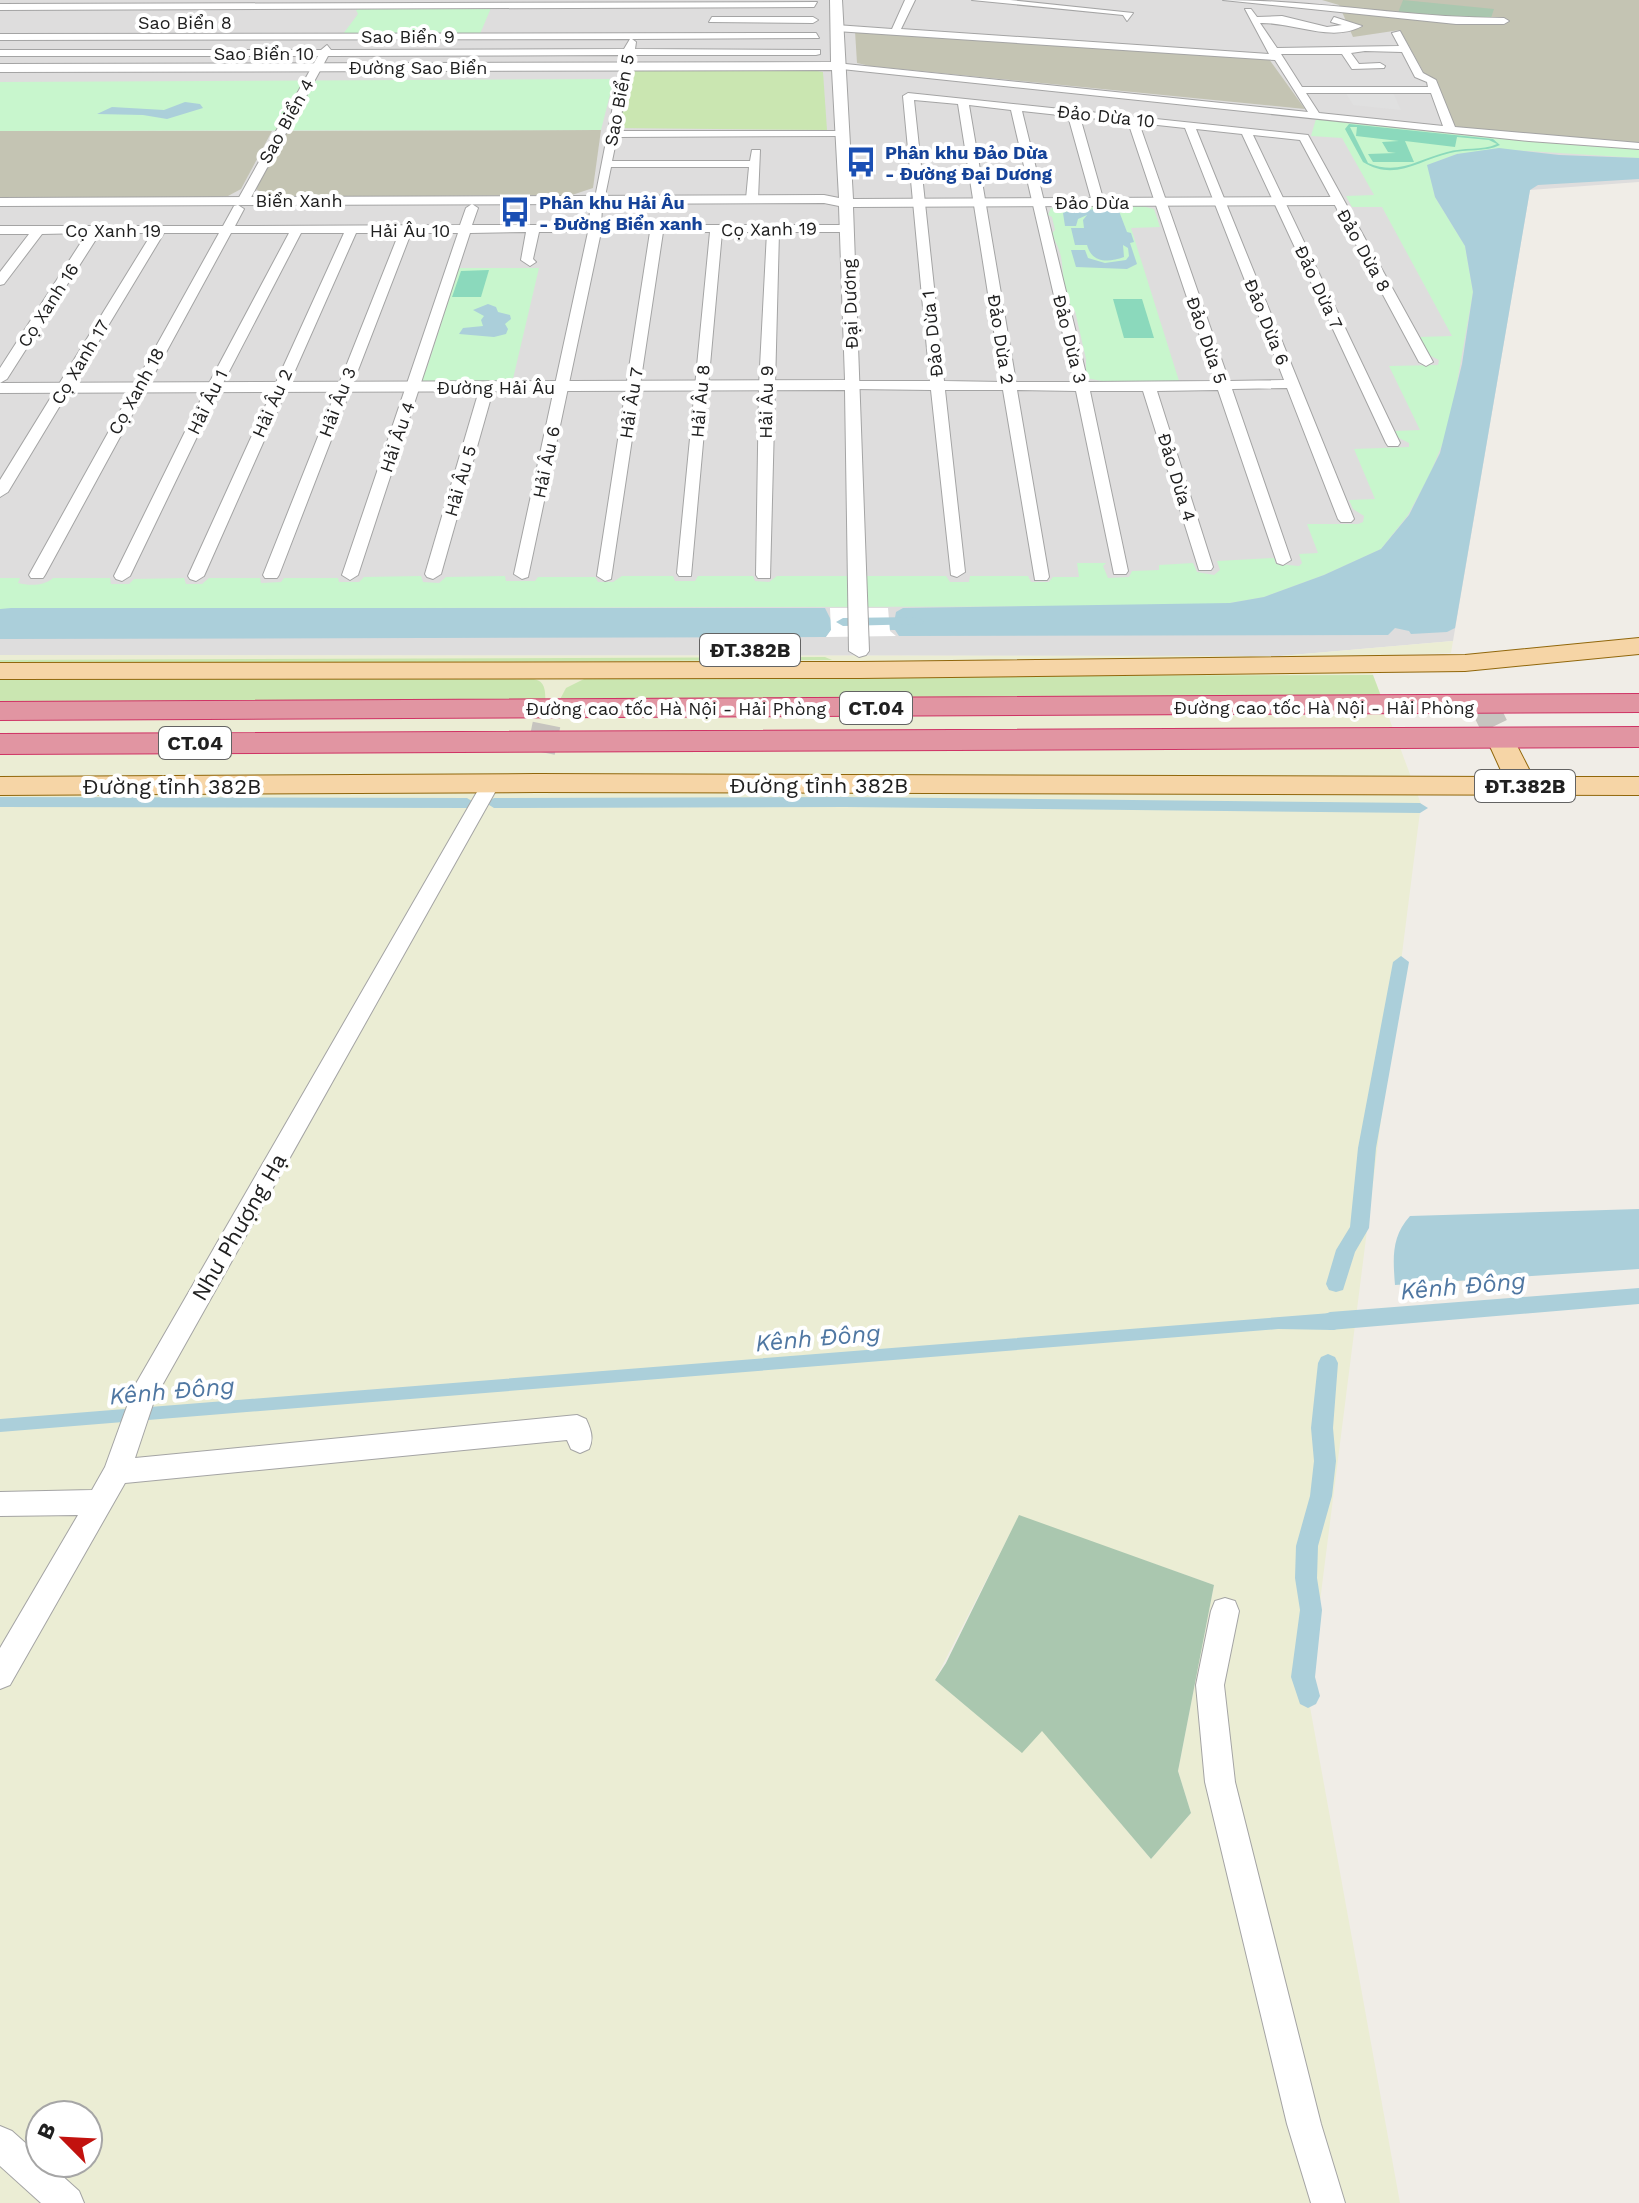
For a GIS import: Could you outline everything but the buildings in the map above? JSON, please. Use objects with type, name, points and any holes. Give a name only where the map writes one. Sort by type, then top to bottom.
[{"type":"highway","name":"Đường cao tốc Hà Nội - Hải Phòng","points":[[0,711],[1639,703]]},
{"type":"highway","name":"Đường cao tốc Hà Nội - Hải Phòng","points":[[0,746],[1639,737]]},
{"type":"main road","name":"ĐT.382B","points":[[0,652],[570,649],[1462,656],[1498,661],[1639,646]]},
{"type":"main road","name":"ĐT.382B","points":[[0,671],[556,669],[859,652]]},
{"type":"main road","points":[[1462,656],[1482,701]]},
{"type":"main road","points":[[550,707],[556,669]]},
{"type":"main road","points":[[1503,744],[1523,786]]},
{"type":"main road","points":[[536,783],[541,752]]},
{"type":"main road","name":"Đường tỉnh 382B","points":[[0,786],[536,783],[1639,786]]},
{"type":"street","name":"Đại Dương","points":[[836,0],[836,66],[846,203],[853,385],[859,652]]},
{"type":"street","points":[[895,32],[910,0]]},
{"type":"street","points":[[977,0],[1089,5],[1128,13],[1127,18]]},
{"type":"street","points":[[1228,0],[1456,21],[1504,21]]},
{"type":"street","points":[[1242,1],[1273,54],[1316,116]]},
{"type":"street","points":[[0,7],[47,3],[814,2],[816,66]]},
{"type":"street","points":[[0,54],[47,3]]},
{"type":"street","name":"Sao Biển 4","points":[[240,205],[352,3]]},
{"type":"street","name":"Sao Biển 5","points":[[597,204],[638,3]]},
{"type":"street","points":[[1080,21],[1089,5]]},
{"type":"street","points":[[1253,20],[1282,19],[1327,30],[1357,26],[1346,21],[1330,21],[1319,8]]},
{"type":"street","points":[[694,20],[813,20]]},
{"type":"street","points":[[497,36],[501,24]]},
{"type":"street","points":[[836,28],[1273,54],[1404,49]]},
{"type":"street","points":[[1068,43],[1074,32]]},
{"type":"street","points":[[1397,33],[1419,75]]},
{"type":"street","name":"Sao Biển 9","points":[[0,37],[816,36]]},
{"type":"street","points":[[1345,51],[1356,67],[1380,66]]},
{"type":"street","name":"Sao Biển 10","points":[[0,54],[816,52]]},
{"type":"street","points":[[836,66],[1638,150]]},
{"type":"street","name":"Đường Sao Biển","points":[[0,68],[836,66]]},
{"type":"street","points":[[1347,75],[1390,75]]},
{"type":"street","points":[[1404,75],[1419,75],[1431,80],[1450,129]]},
{"type":"street","points":[[1289,76],[1303,76]]},
{"type":"street","points":[[1299,90],[1433,90]]},
{"type":"street","name":"Đảo Dừa 10","points":[[908,96],[1304,137]]},
{"type":"street","name":"Đảo Dừa 1","points":[[908,96],[957,572]]},
{"type":"street","name":"Đảo Dừa 2","points":[[963,102],[1041,577]]},
{"type":"street","name":"Đảo Dừa 3","points":[[1016,107],[1082,386],[1120,571]]},
{"type":"street","points":[[1073,113],[1098,202]]},
{"type":"street","name":"Đảo Dừa 5","points":[[1132,119],[1283,560]]},
{"type":"street","name":"Đảo Dừa 6","points":[[1189,125],[1346,519]]},
{"type":"street","name":"Đảo Dừa 7","points":[[1246,131],[1393,443]]},
{"type":"street","points":[[752,199],[757,132]]},
{"type":"street","points":[[612,134],[842,133]]},
{"type":"street","name":"Đảo Dừa 8","points":[[1304,137],[1426,362]]},
{"type":"street","points":[[607,164],[755,164]]},
{"type":"street","name":"Biển Xanh","points":[[0,202],[472,208],[752,199],[846,203]]},
{"type":"street","name":"Đảo Dừa","points":[[846,203],[1337,201]]},
{"type":"street","name":"Biển Xanh","points":[[0,210],[240,205],[823,207],[846,203]]},
{"type":"street","name":"Hải Âu 6","points":[[522,574],[595,230],[597,204]]},
{"type":"street","name":"Cọ Xanh 18","points":[[37,575],[240,205]]},
{"type":"street","name":"Hải Âu 4","points":[[350,575],[472,208]]},
{"type":"street","name":"Cọ Xanh 19","points":[[595,230],[847,228]]},
{"type":"street","name":"Hải Âu 7","points":[[605,576],[657,229]]},
{"type":"street","name":"Hải Âu 8","points":[[685,573],[716,229]]},
{"type":"street","name":"Hải Âu 9","points":[[764,575],[766,386],[773,229]]},
{"type":"street","name":"Cọ Xanh 19","points":[[0,230],[226,230]]},
{"type":"street","points":[[0,281],[38,230]]},
{"type":"street","name":"Cọ Xanh 17","points":[[0,492],[160,230]]},
{"type":"street","name":"Hải Âu 10","points":[[226,230],[595,230]]},
{"type":"street","name":"Hải Âu 2","points":[[196,576],[278,387],[351,230]]},
{"type":"street","name":"Hải Âu 3","points":[[271,575],[406,230]]},
{"type":"street","points":[[530,262],[527,260],[533,230]]},
{"type":"street","name":"Cọ Xanh 16","points":[[0,379],[95,231]]},
{"type":"street","name":"Hải Âu 1","points":[[122,576],[214,387],[296,231]]},
{"type":"street","points":[[853,385],[1149,387],[1292,384]]},
{"type":"street","name":"Đường Hải Âu","points":[[0,388],[853,385]]},
{"type":"street","name":"Hải Âu 5","points":[[433,574],[487,387]]},
{"type":"street","name":"Đảo Dừa 4","points":[[1149,387],[1205,567]]},
{"type":"street","name":"Như Phượng Hạ","points":[[0,1675],[117,1472],[143,1395],[490,785]]},
{"type":"street","points":[[117,1472],[577,1427],[580,1441]]},
{"type":"street","points":[[0,1504],[99,1502]]},
{"type":"street","points":[[1225,1611],[1210,1685],[1220,1782],[1304,2124],[1328,2203]]},
{"type":"street","points":[[0,2143],[67,2203]]},
{"type":"shaded area","points":[[0,0],[1639,0],[1639,182],[1530,190],[1453,641],[1280,656],[0,655]]},
{"type":"shaded area","points":[[1322,0],[1639,0],[1639,148],[1453,133],[1452,123],[1400,30],[1353,37],[1339,5]]},
{"type":"shaded area","points":[[855,31],[1269,59],[1305,109],[870,66],[857,63]]},
{"type":"shaded area","points":[[1345,92],[1393,92],[1401,110],[1353,105]]},
{"type":"shaded area","points":[[601,130],[593,188],[572,195],[268,197],[256,189],[286,131]]},
{"type":"shaded area","points":[[0,131],[272,131],[241,189],[228,196],[0,197]]},
{"type":"shaded area","points":[[1453,641],[1451,653],[1366,656],[1421,804],[1308,1696],[1400,2203],[0,2203],[0,655],[1280,656]],"holes":[[[1019,1516],[1214,1585],[1178,1771],[1191,1813],[1151,1859],[1042,1730],[1022,1752],[935,1680]]]},
{"type":"green space","points":[[1403,0],[1494,9],[1489,24],[1396,18]]},
{"type":"green space","points":[[491,8],[480,34],[343,34],[358,14],[356,10]]},
{"type":"green space","points":[[632,71],[823,72],[827,130],[618,128]]},
{"type":"green space","points":[[614,79],[601,130],[0,131],[0,82]]},
{"type":"green space","points":[[1316,119],[1585,146],[1639,148],[1639,158],[1511,150],[1457,154],[1428,165],[1435,197],[1465,246],[1473,292],[1449,428],[1430,474],[1408,515],[1381,549],[1324,575],[1264,597],[1183,606],[0,609],[0,578],[20,578],[18,583],[32,585],[53,578],[110,578],[111,584],[129,584],[134,579],[184,578],[186,584],[202,584],[209,578],[260,578],[261,583],[281,582],[284,578],[338,578],[339,582],[359,582],[364,577],[421,576],[423,582],[439,583],[446,577],[505,576],[506,581],[535,581],[538,577],[595,577],[598,582],[613,582],[622,576],[673,576],[675,581],[695,581],[698,576],[753,576],[755,581],[769,582],[777,576],[946,576],[950,582],[969,582],[970,576],[1028,576],[1031,582],[1049,582],[1053,577],[1079,577],[1077,563],[1106,563],[1103,566],[1108,578],[1129,577],[1132,571],[1159,570],[1159,565],[1193,563],[1197,572],[1214,575],[1220,570],[1217,561],[1274,558],[1276,564],[1299,566],[1302,563],[1299,554],[1318,553],[1307,524],[1358,524],[1363,522],[1364,516],[1353,509],[1349,500],[1375,499],[1354,449],[1409,447],[1409,443],[1397,437],[1394,431],[1420,430],[1389,366],[1438,365],[1439,360],[1429,355],[1419,337],[1452,336],[1382,207],[1352,207],[1346,196],[1374,195],[1342,138],[1311,136]]},
{"type":"green space","points":[[1349,124],[1493,139],[1500,145],[1489,149],[1450,153],[1407,168],[1386,170],[1363,162],[1345,129]],"holes":[[[1350,127],[1357,127],[1356,136],[1399,141],[1382,142],[1388,152],[1396,153],[1368,154],[1373,162],[1414,162],[1405,141],[1455,147],[1457,137],[1489,140],[1497,144],[1453,151],[1399,167],[1379,167],[1368,163]]]},
{"type":"green space","points":[[1142,206],[1154,209],[1160,227],[1131,228],[1179,381],[1102,381],[1086,378],[1086,359],[1075,311],[1067,299],[1061,257],[1052,233],[1055,230],[1052,217],[1048,215],[1051,208]]},
{"type":"green space","points":[[459,268],[539,268],[512,383],[423,382],[422,375],[426,371]]},
{"type":"green space","points":[[489,270],[481,297],[452,297],[461,271]]},
{"type":"green space","points":[[1113,299],[1142,299],[1154,338],[1124,338]]},
{"type":"green space","points":[[825,657],[832,660],[0,664],[0,660]]},
{"type":"green space","points":[[1373,675],[1384,704],[556,707],[566,688],[590,676]]},
{"type":"green space","points":[[0,678],[531,678],[543,685],[545,707],[0,704]]},
{"type":"green space","points":[[1019,1515],[1214,1585],[1178,1771],[1191,1813],[1151,1859],[1042,1731],[1022,1753],[935,1680]]},
{"type":"water","points":[[185,102],[200,104],[203,108],[167,119],[97,114],[112,107],[164,110]]},
{"type":"water","points":[[1499,148],[1559,155],[1639,158],[1639,179],[1538,185],[1530,190],[1455,628],[1447,632],[1411,634],[1395,628],[1388,635],[899,636],[895,630],[832,629],[826,637],[0,639],[0,609],[11,608],[825,608],[831,620],[894,623],[896,612],[903,608],[1230,603],[1264,597],[1324,575],[1381,549],[1409,515],[1440,453],[1462,364],[1473,292],[1465,246],[1435,197],[1427,165],[1457,154]]},
{"type":"water","points":[[1119,211],[1127,232],[1131,233],[1134,242],[1130,243],[1137,264],[1127,269],[1076,267],[1071,250],[1085,250],[1088,258],[1105,263],[1126,260],[1128,248],[1123,245],[1124,257],[1107,261],[1097,258],[1087,245],[1075,245],[1071,228],[1084,228],[1083,220],[1087,215],[1078,219],[1076,226],[1065,226],[1063,213]]},
{"type":"water","points":[[488,304],[496,307],[498,312],[510,315],[511,319],[505,324],[508,329],[506,334],[494,337],[459,334],[463,328],[483,326],[481,320],[484,316],[473,310]]},
{"type":"water","points":[[1639,1209],[1639,1269],[1395,1285],[1396,1240],[1410,1216]]},
{"type":"water","points":[[1356,1311],[1355,1322],[1334,1330],[1278,1329],[0,1432],[0,1419]]},
{"type":"pier","points":[[830,608],[888,608],[890,631],[896,636],[826,637],[831,630]]},
{"type":"waterway","points":[[843,622],[917,621]]},
{"type":"waterway","points":[[0,802],[467,803]]},
{"type":"waterway","points":[[494,803],[845,802],[1420,808]]},
{"type":"waterway","points":[[1336,1284],[1346,1250],[1359,1228],[1367,1148],[1401,962]]},
{"type":"waterway","name":"Kênh Đông","points":[[1330,1321],[1639,1296]]},
{"type":"waterway","points":[[1308,1696],[1303,1677],[1311,1610],[1306,1578],[1307,1546],[1321,1496],[1325,1461],[1322,1428],[1328,1363]]},
{"type":"tunnel","points":[[1482,701],[1503,744]]},
{"type":"tunnel","points":[[541,752],[550,707]]},
{"type":"place","name":"Phân khu Đảo Dừa - Đường Đại Dương","points":[[861,162]]},
{"type":"place","name":"Phân khu Hải Âu - Đường Biển xanh","points":[[515,212]]}]
